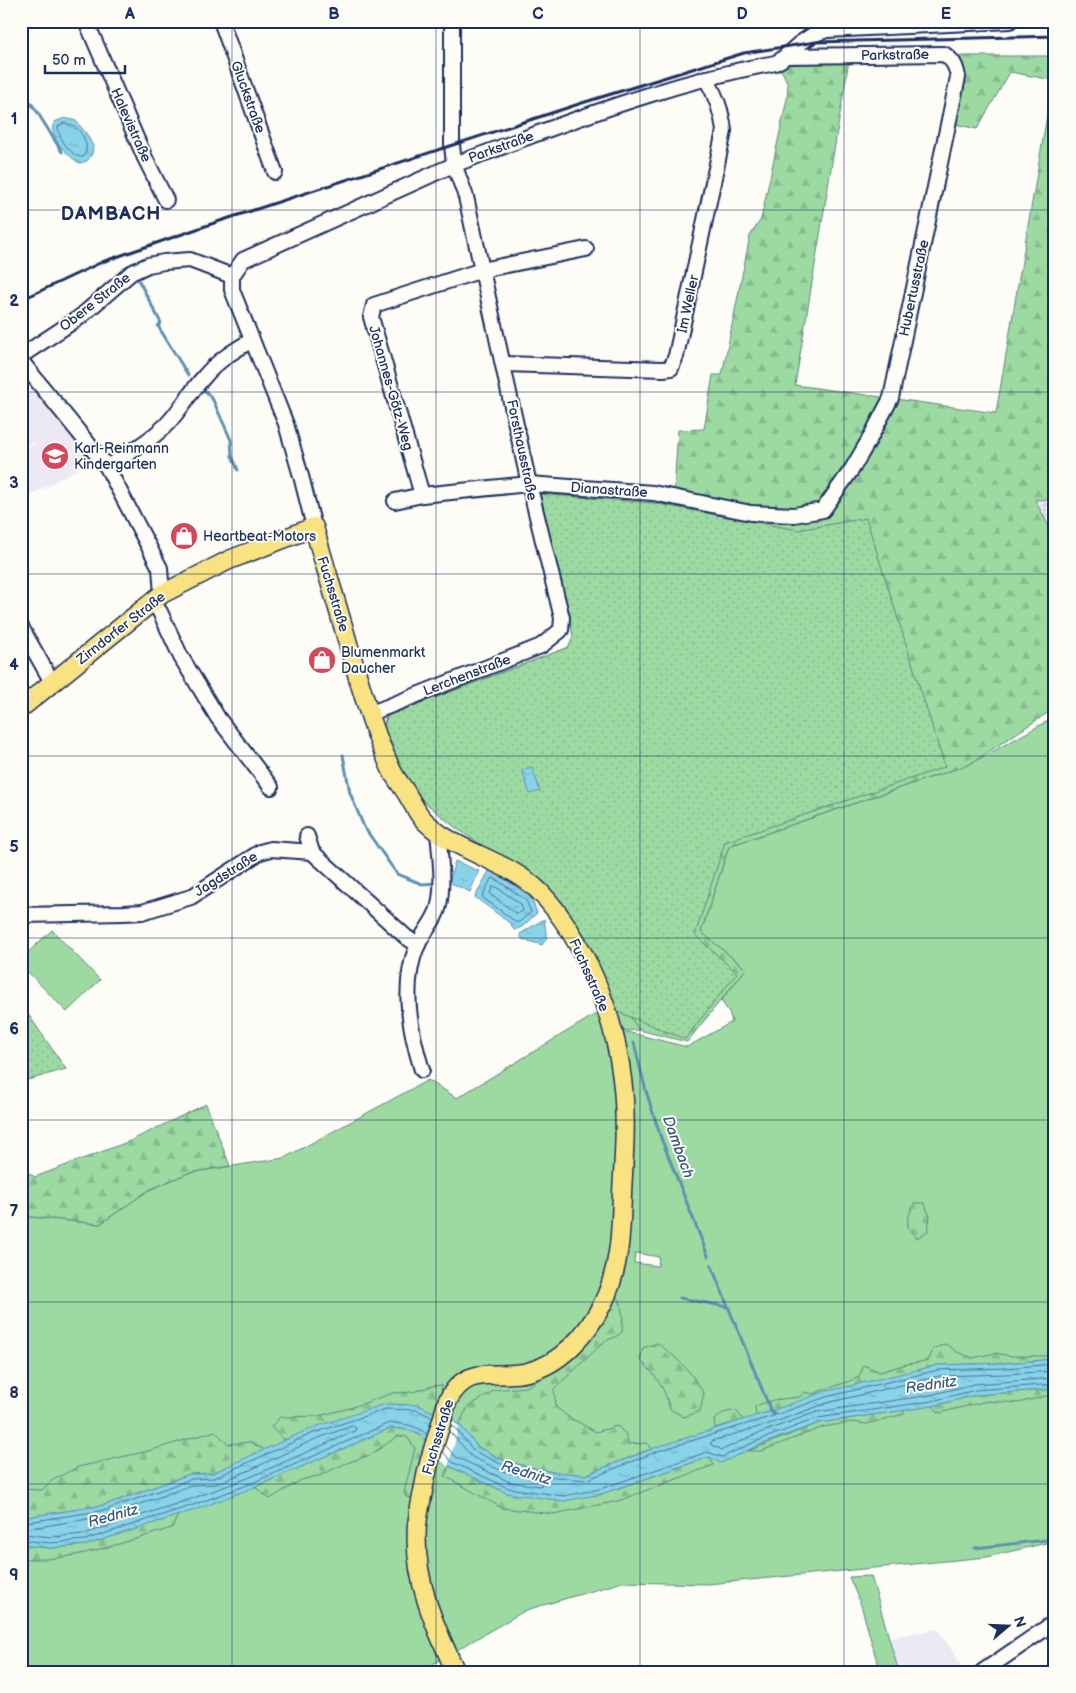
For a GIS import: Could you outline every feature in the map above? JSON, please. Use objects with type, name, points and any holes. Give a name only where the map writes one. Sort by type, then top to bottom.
[{"type":"main road","name":"Zirndorfer Straße","points":[[21,708],[157,598],[229,560],[314,527]]},
{"type":"main road","name":"Fuchsstraße","points":[[314,527],[368,714],[391,770],[421,817],[438,832],[519,875],[538,891],[555,910],[580,950],[603,1003],[620,1061],[624,1110],[618,1255],[612,1283],[601,1307],[580,1338],[556,1360],[528,1372],[482,1374],[457,1387],[451,1393],[447,1402],[426,1474],[417,1525],[418,1567],[431,1617],[456,1672]]},
{"type":"street","name":"Halevistraße","points":[[86,21],[144,156],[166,200]]},
{"type":"street","name":"Gluckstraße","points":[[221,21],[275,172]]},
{"type":"street","name":"Forsthausstraße","points":[[452,21],[452,145],[454,164],[466,197],[529,484],[562,618],[561,630]]},
{"type":"street","name":"Parkstraße","points":[[232,276],[243,260],[454,164],[568,122],[706,78],[775,63],[814,34],[827,30],[1010,21]]},
{"type":"street","name":"Parkstraße","points":[[786,56],[944,54]]},
{"type":"street","name":"Hubertusstraße","points":[[823,510],[852,469],[891,398],[958,77],[952,59],[944,54]]},
{"type":"street","name":"Im Weller","points":[[504,364],[671,368],[676,356],[724,131],[718,100],[706,78]]},
{"type":"street","points":[[482,270],[586,249]]},
{"type":"street","name":"Obere Straße","points":[[21,356],[80,317],[131,273],[148,265],[190,260],[232,276]]},
{"type":"street","name":"Johannes-Götz-Weg","points":[[422,494],[371,317],[374,305],[482,270]]},
{"type":"street","name":"Fuchsstraße","points":[[232,276],[232,290],[286,424],[314,527]]},
{"type":"street","points":[[107,467],[164,427],[176,414],[205,374],[231,353],[252,340]]},
{"type":"street","points":[[21,361],[107,467],[160,568],[157,598],[160,612],[181,657],[218,718],[271,787]]},
{"type":"street","name":"Dianastraße","points":[[395,501],[422,494],[529,484],[653,493],[751,512],[794,515],[823,510]]},
{"type":"street","points":[[21,627],[52,682]]},
{"type":"street","name":"Lerchenstraße","points":[[368,714],[541,646],[561,630]]},
{"type":"street","points":[[422,1070],[411,1032],[409,979],[418,945],[439,907],[441,871],[438,832]]},
{"type":"street","points":[[307,836],[312,852],[406,937],[418,945]]},
{"type":"street","name":"Jagdstraße","points":[[21,915],[142,912],[191,896],[260,852],[271,849],[312,852]]},
{"type":"street","points":[[982,1672],[1055,1622]]},
{"type":"shaded area","name":"Karl-Reinmann Kindergarten","points":[[35,388],[93,460],[21,501],[21,451],[34,444],[29,436],[33,443],[21,450],[21,400]]},
{"type":"shaded area","points":[[1055,499],[1055,538],[1035,500]]},
{"type":"shaded area","points":[[938,1629],[964,1669],[960,1672],[900,1672],[890,1637]]},
{"type":"green space","points":[[961,56],[1055,56],[1055,499],[1035,500],[1055,538],[1055,708],[970,764],[729,846],[701,932],[746,969],[687,1042],[639,1030],[619,1000],[562,900],[427,804],[384,726],[386,715],[570,647],[623,835],[540,494],[673,505],[678,430],[704,429],[713,375],[722,375],[750,236],[761,219],[787,99],[788,84],[780,67],[794,59],[849,60],[795,385],[996,413],[1053,80],[1010,72],[977,129],[955,124]]},
{"type":"green space","points":[[540,494],[653,503],[798,530],[866,518],[945,767],[725,842],[695,935],[737,973],[685,1039],[613,1010],[588,949],[563,904],[534,880],[456,828],[423,801],[401,768],[384,727],[387,716],[569,647],[573,636]]},
{"type":"green space","points":[[1055,717],[1055,1541],[987,1557],[708,1584],[623,1582],[526,1610],[419,1672],[21,1672],[21,1217],[100,1224],[149,1190],[188,1173],[284,1158],[428,1080],[457,1098],[619,1000],[639,1030],[623,1031],[687,1047],[732,1022],[729,1012],[721,1001],[746,969],[701,932],[729,846],[970,764]],"holes":[[[635,1253],[659,1257],[658,1266],[634,1263]]]},
{"type":"green space","points":[[52,930],[100,980],[67,1012],[21,965],[21,959]]},
{"type":"green space","points":[[21,1004],[66,1069],[21,1082]]},
{"type":"green space","points":[[206,1104],[230,1166],[188,1173],[149,1190],[100,1224],[21,1217],[21,1168],[35,1177],[130,1141]]},
{"type":"green space","points":[[914,1203],[924,1203],[930,1216],[928,1231],[917,1238],[908,1227],[908,1218]]},
{"type":"green space","points":[[616,1297],[620,1300],[623,1317],[622,1332],[605,1341],[554,1389],[556,1407],[567,1416],[596,1432],[617,1426],[625,1433],[629,1444],[647,1443],[651,1449],[585,1475],[546,1471],[505,1461],[478,1447],[459,1424],[468,1407],[495,1390],[526,1387],[554,1371],[580,1349],[597,1329]]},
{"type":"green space","points":[[657,1343],[684,1366],[699,1386],[704,1394],[700,1411],[684,1417],[670,1409],[659,1382],[640,1360],[643,1348]]},
{"type":"green space","points":[[946,1344],[957,1352],[973,1358],[995,1353],[1011,1356],[1055,1356],[1055,1359],[938,1365],[756,1416],[755,1406],[773,1400],[799,1397],[805,1392],[812,1394],[847,1382],[859,1377],[864,1365],[880,1372],[929,1360],[933,1349]]},
{"type":"green space","points":[[442,1385],[441,1397],[435,1413],[288,1439],[283,1439],[271,1427],[280,1417],[318,1416],[350,1408],[393,1393],[413,1392]]},
{"type":"green space","points":[[1055,1389],[1055,1394],[1018,1403],[987,1401],[939,1413],[933,1406],[976,1395]]},
{"type":"green space","points":[[736,1410],[743,1420],[715,1428],[714,1420],[723,1413]]},
{"type":"green space","points":[[904,1410],[904,1414],[866,1424],[853,1422],[823,1427],[761,1451],[748,1451],[819,1423]]},
{"type":"green space","points":[[390,1428],[412,1431],[420,1435],[428,1443],[414,1498],[406,1497],[404,1492],[415,1448],[407,1437],[398,1436],[370,1455],[321,1475],[301,1480],[270,1499],[255,1487]]},
{"type":"green space","points":[[215,1431],[228,1444],[250,1442],[265,1450],[213,1473],[190,1474],[105,1505],[21,1518],[21,1489],[42,1490],[54,1479],[78,1467],[148,1451]]},
{"type":"green space","points":[[709,1457],[714,1465],[618,1501],[553,1514],[502,1508],[445,1476],[449,1466],[507,1493],[601,1494]]},
{"type":"green space","points":[[178,1515],[172,1528],[117,1545],[56,1558],[21,1558],[21,1545],[51,1548],[86,1545]]},
{"type":"green space","points":[[871,1576],[899,1672],[880,1672],[861,1605],[849,1577]]},
{"type":"water","points":[[65,118],[76,121],[86,133],[93,146],[92,154],[87,161],[80,163],[76,161],[67,154],[56,140],[53,130],[54,122]]},
{"type":"water","points":[[532,767],[540,791],[530,794],[522,770]]},
{"type":"water","points":[[455,861],[479,871],[470,892],[449,882]]},
{"type":"water","points":[[490,869],[531,897],[537,913],[522,927],[514,930],[511,924],[475,897]]},
{"type":"water","points":[[544,919],[547,938],[542,945],[522,939],[520,934]]},
{"type":"water","name":"Rednitz","points":[[1055,1359],[1055,1389],[976,1395],[933,1406],[819,1423],[759,1445],[721,1463],[709,1457],[601,1494],[564,1501],[507,1493],[449,1466],[419,1434],[403,1429],[391,1428],[252,1488],[195,1510],[86,1545],[51,1548],[21,1545],[21,1518],[105,1505],[190,1474],[213,1473],[309,1429],[385,1404],[418,1405],[459,1424],[478,1447],[505,1461],[546,1471],[585,1475],[657,1447],[824,1392],[938,1365]]},
{"type":"pier","points":[[448,1416],[459,1427],[448,1467],[428,1447]]},
{"type":"waterway","name":"Dambach","points":[[21,90],[62,152]]},
{"type":"waterway","name":"Dambach","points":[[139,281],[161,323],[158,326],[188,375]]},
{"type":"waterway","name":"Dambach","points":[[202,387],[213,400],[231,440],[232,456],[238,470]]},
{"type":"waterway","name":"Dambach","points":[[343,755],[350,793],[364,827],[397,874],[422,884],[436,883]]},
{"type":"waterway","name":"Dambach","points":[[634,1043],[646,1091],[661,1138],[708,1256]]},
{"type":"waterway","name":"Dambach","points":[[711,1265],[771,1411],[774,1414]]},
{"type":"waterway","points":[[680,1298],[728,1307]]},
{"type":"waterway","points":[[975,1548],[1055,1539]]},
{"type":"railway","points":[[21,300],[102,262],[217,222],[582,103],[744,53],[816,42],[1055,36]]},
{"type":"place","name":"Karl-Reinmann Kindergarten","points":[[55,456]]},
{"type":"place","name":"Heartbeat-Motors","points":[[184,536]]},
{"type":"place","name":"Blumenmarkt Daucher","points":[[322,660]]},
{"type":"district","name":"DAMBACH","points":[[111,214]]}]
